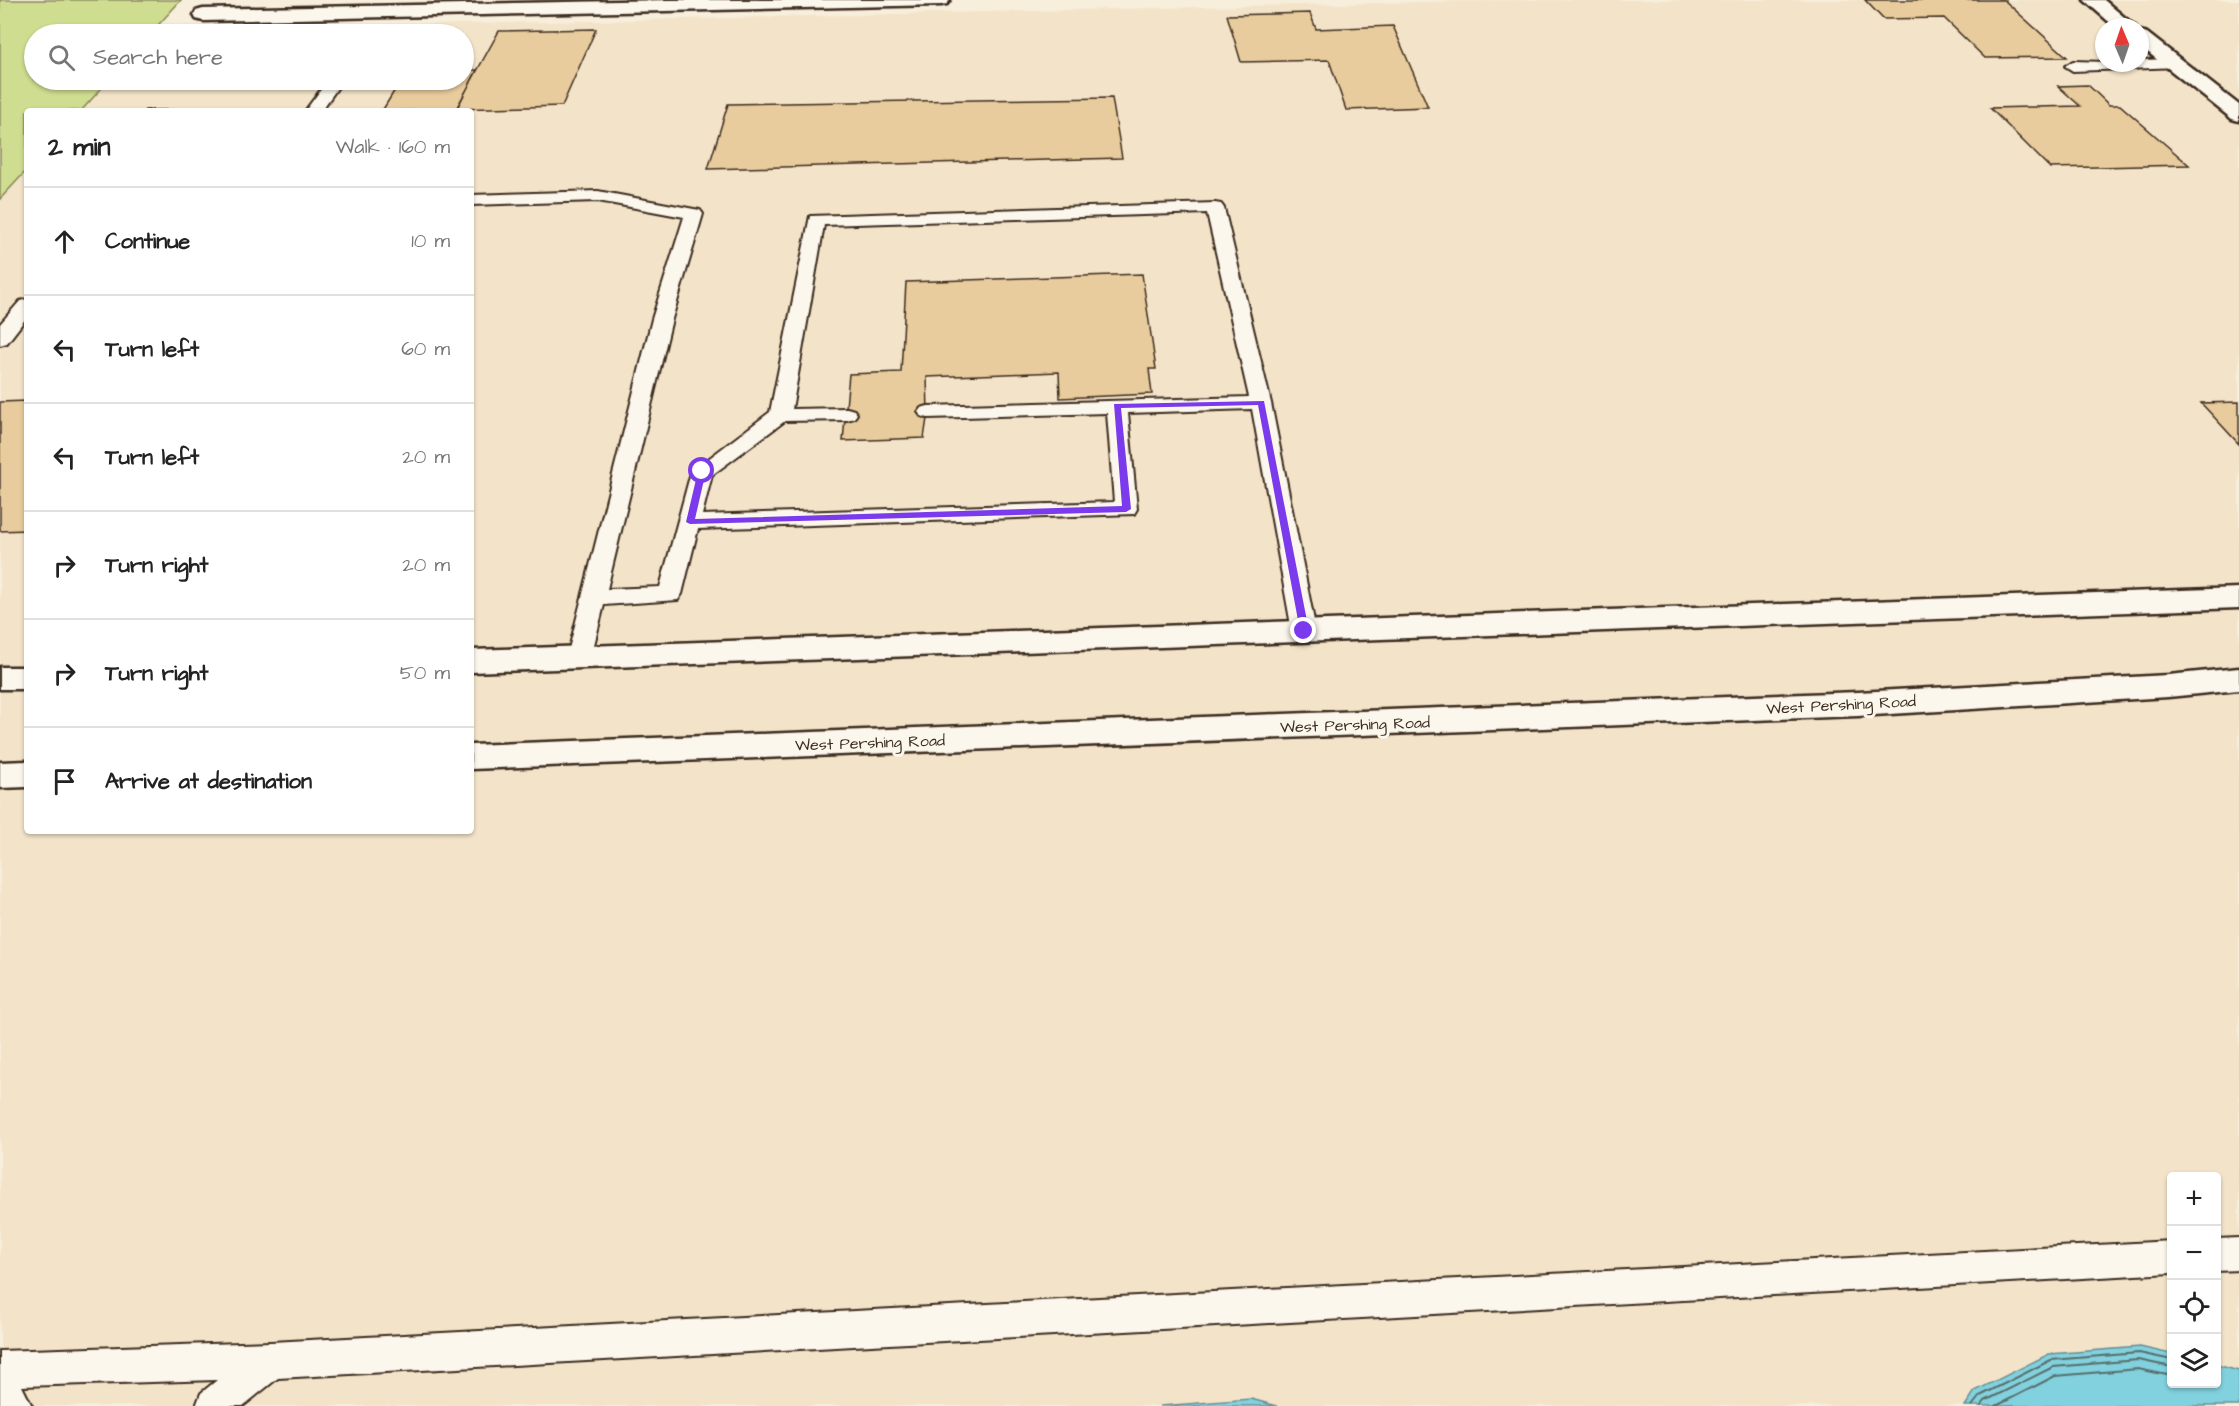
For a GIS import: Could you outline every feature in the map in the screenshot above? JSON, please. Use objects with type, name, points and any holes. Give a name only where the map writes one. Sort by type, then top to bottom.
[{"type":"main road","points":[[216,0],[203,15],[454,5],[941,0]]},
{"type":"main road","points":[[2093,0],[2116,18]]},
{"type":"main road","points":[[2149,44],[2239,115]]},
{"type":"main road","points":[[474,661],[2239,598]]},
{"type":"main road","points":[[0,678],[24,678]]},
{"type":"main road","name":"West Pershing Road","points":[[474,757],[1858,704],[2168,686],[2239,679]]},
{"type":"main road","points":[[0,775],[24,774]]},
{"type":"lane","points":[[2073,66],[2174,64]]},
{"type":"lane","points":[[315,108],[328,90]]},
{"type":"lane","points":[[474,200],[598,196],[694,214],[662,319],[579,657]]},
{"type":"lane","points":[[780,415],[816,220],[1215,208],[1261,403],[1304,631]]},
{"type":"lane","points":[[0,339],[4,330],[24,308]]},
{"type":"lane","points":[[928,412],[1261,403]]},
{"type":"lane","points":[[690,522],[1126,509],[1117,406]]},
{"type":"lane","points":[[593,598],[670,594],[702,471],[780,415],[847,414]]},
{"type":"lane","points":[[2221,1255],[2239,1254]]},
{"type":"lane","points":[[0,1369],[271,1360],[2167,1257]]},
{"type":"lane","points":[[214,1406],[271,1360]]},
{"type":"lane","points":[[0,1389],[14,1406]]},
{"type":"shaded area","points":[[1510,0],[2239,0],[2239,1406],[0,1406],[0,199],[24,173],[24,834],[474,834],[474,108],[84,108],[100,90],[474,90],[474,24],[459,24]]},
{"type":"green space","points":[[0,0],[181,0],[159,24],[24,24],[24,90],[100,90],[84,108],[24,108],[24,173],[0,199]]},
{"type":"water","points":[[2140,1347],[2167,1353],[2167,1388],[2221,1388],[2221,1366],[2239,1371],[2239,1406],[1965,1406],[1975,1391],[2049,1354]]},
{"type":"water","points":[[1251,1399],[1277,1406],[1160,1406]]},
{"type":"building","points":[[1865,0],[2004,0],[2067,57],[1985,58],[1944,18],[1883,19]]},
{"type":"building","points":[[1310,13],[1316,29],[1393,26],[1428,107],[1346,110],[1329,60],[1241,62],[1227,15]]},
{"type":"building","points":[[596,29],[562,106],[457,108],[466,90],[474,90],[474,76],[499,31]]},
{"type":"building","points":[[2088,85],[2109,105],[2120,105],[2189,165],[2050,168],[1990,108],[2080,106],[2058,86]]},
{"type":"building","points":[[395,90],[466,90],[457,108],[384,108]]},
{"type":"building","points":[[1112,98],[1122,158],[708,169],[728,104]]},
{"type":"building","points":[[1142,274],[1156,369],[1149,369],[1152,394],[1060,398],[1059,372],[927,377],[928,412],[924,438],[843,441],[849,374],[901,372],[906,282]]},
{"type":"building","points":[[24,401],[24,530],[0,531],[0,402]]},
{"type":"building","points":[[2239,402],[2239,444],[2201,403]]},
{"type":"route","points":[[702,471],[690,522],[1126,509],[1117,406],[1261,403],[1304,631]]}]
